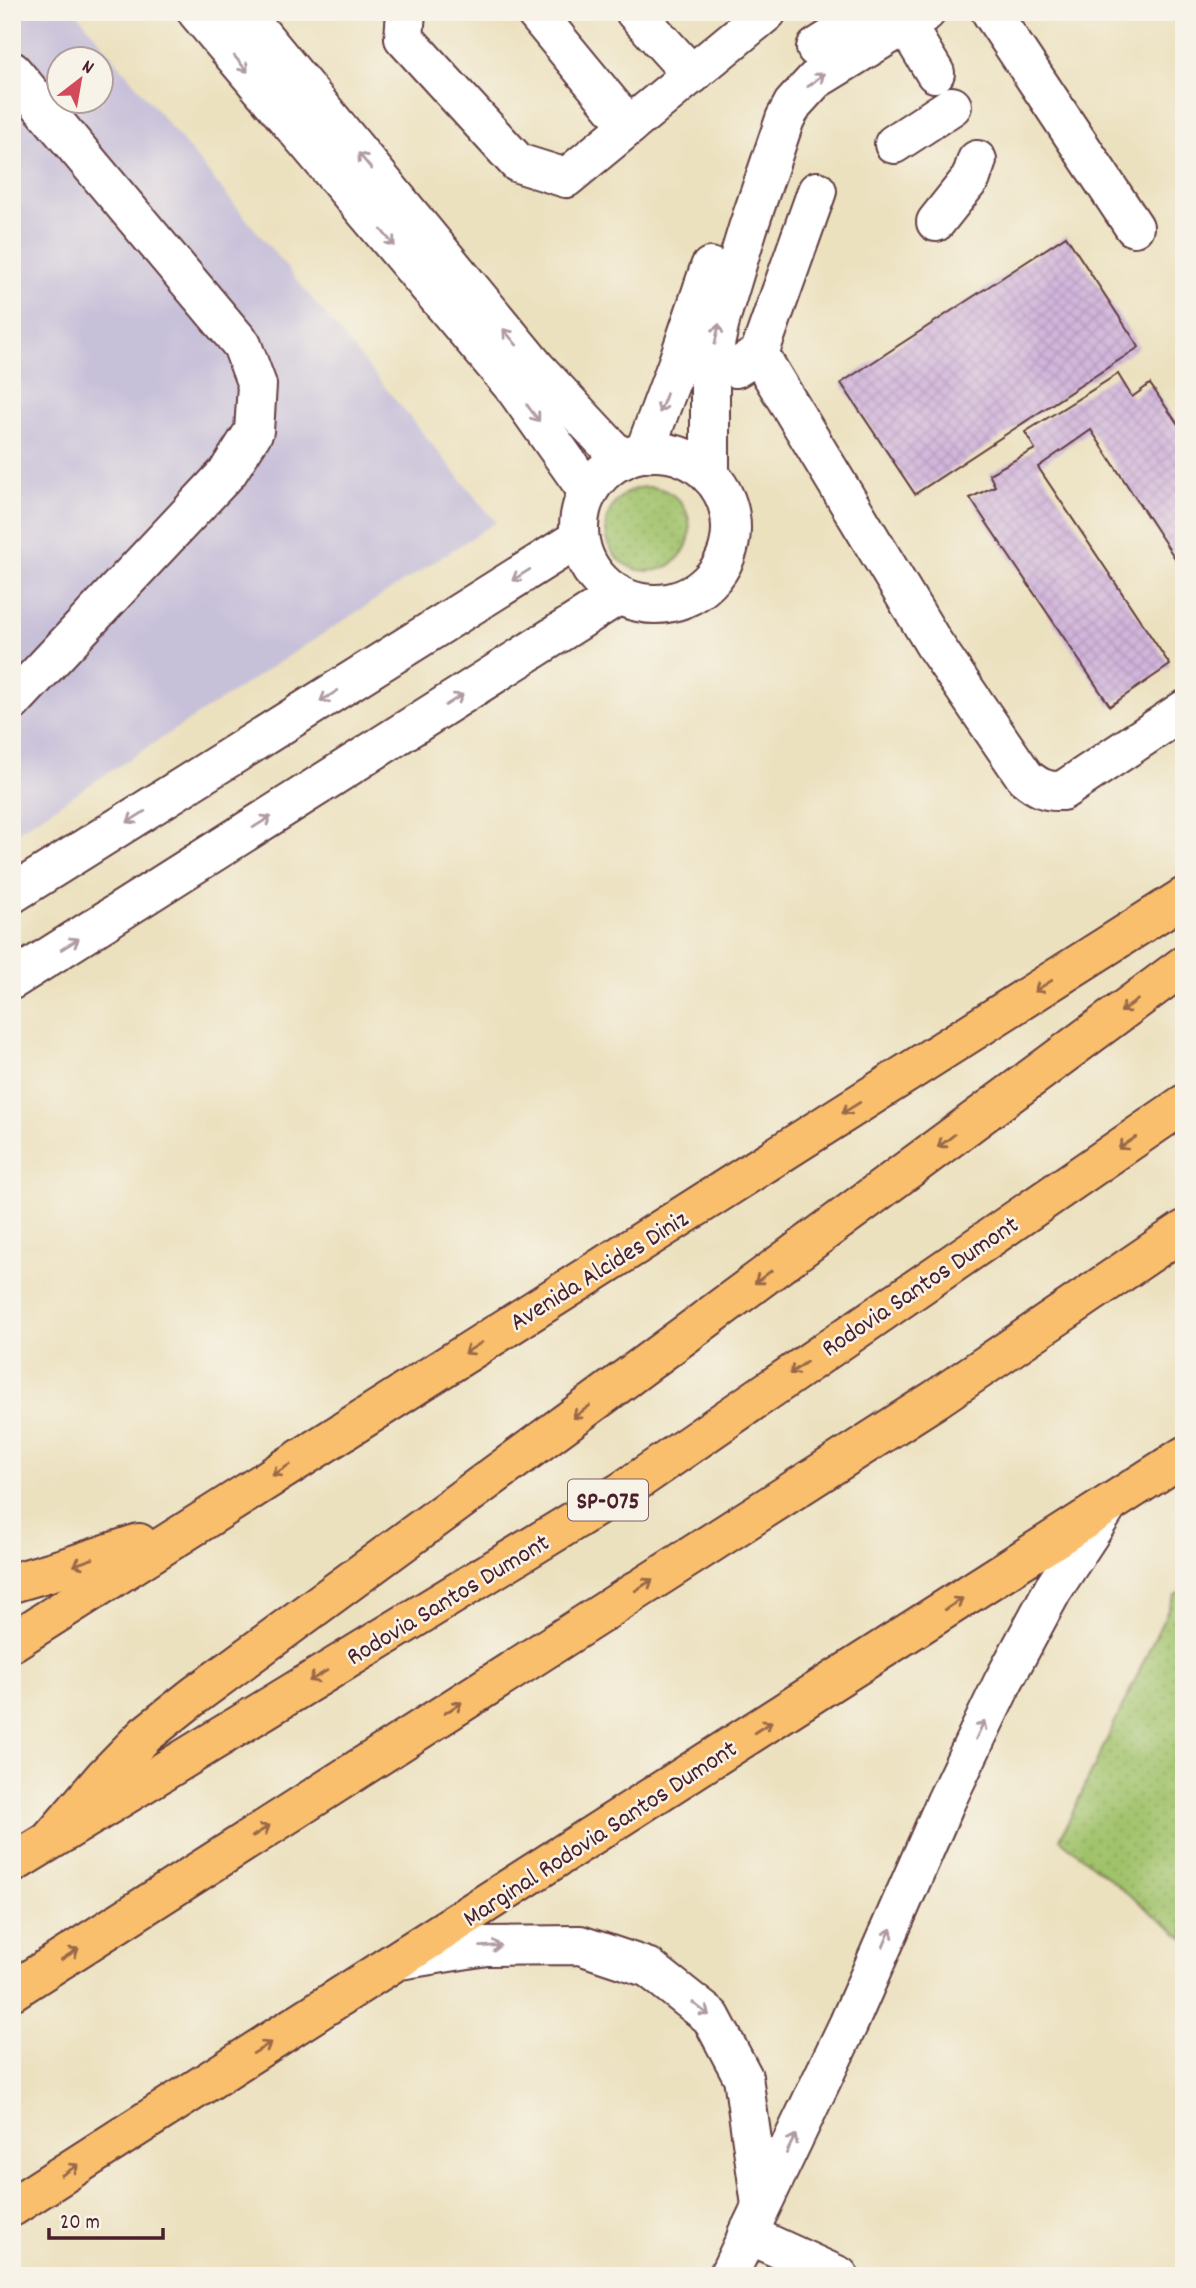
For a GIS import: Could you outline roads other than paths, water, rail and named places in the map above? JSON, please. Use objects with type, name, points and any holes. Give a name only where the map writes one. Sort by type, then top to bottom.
[{"type":"main road","name":"Avenida Alcides Diniz","points":[[12,1642],[1184,897]]},
{"type":"main road","points":[[50,1840],[145,1735],[194,1696],[1184,965]]},
{"type":"main road","name":"Rodovia Santos Dumont","points":[[12,1864],[621,1492],[1184,1104]]},
{"type":"main road","points":[[12,1991],[936,1399],[1184,1230]]},
{"type":"main road","name":"Marginal Rodovia Santos Dumont","points":[[12,2207],[1184,1456]]},
{"type":"main road","points":[[12,1583],[194,1525]]},
{"type":"street","points":[[197,12],[516,390],[588,492]]},
{"type":"street","points":[[243,12],[537,369],[633,456]]},
{"type":"street","points":[[406,12],[404,38],[518,163],[566,178],[692,75],[756,16]]},
{"type":"street","points":[[535,12],[629,126]]},
{"type":"street","points":[[635,12],[692,75]]},
{"type":"street","points":[[990,12],[1134,227]]},
{"type":"street","points":[[633,456],[678,362],[770,95],[797,60],[902,17]]},
{"type":"street","points":[[894,144],[944,90],[902,17]]},
{"type":"street","points":[[710,476],[710,383],[714,349],[748,228],[785,119],[802,92],[902,17]]},
{"type":"street","points":[[12,71],[242,345],[257,385],[254,431],[228,472],[12,702]]},
{"type":"street","points":[[936,222],[971,178],[977,160]]},
{"type":"street","points":[[710,383],[759,354],[817,191],[748,228]]},
{"type":"street","points":[[759,354],[934,644],[1025,777],[1049,792],[1062,791],[1184,710]]},
{"type":"street","points":[[668,453],[691,461],[710,476],[724,496],[730,518],[730,542],[722,564],[708,584],[689,597],[666,604],[641,603],[619,595],[600,581],[586,561],[579,538],[580,515],[588,492],[602,473],[633,456],[668,453]]},
{"type":"street","points":[[12,894],[579,538]]},
{"type":"street","points":[[12,980],[619,595]]},
{"type":"street","points":[[729,2276],[848,2025],[946,1801],[1003,1682],[1052,1591],[1110,1504]]},
{"type":"street","points":[[400,1960],[485,1946],[580,1945],[649,1968],[710,2017],[743,2077],[754,2220]]},
{"type":"street","points":[[754,2220],[839,2276]]}]
